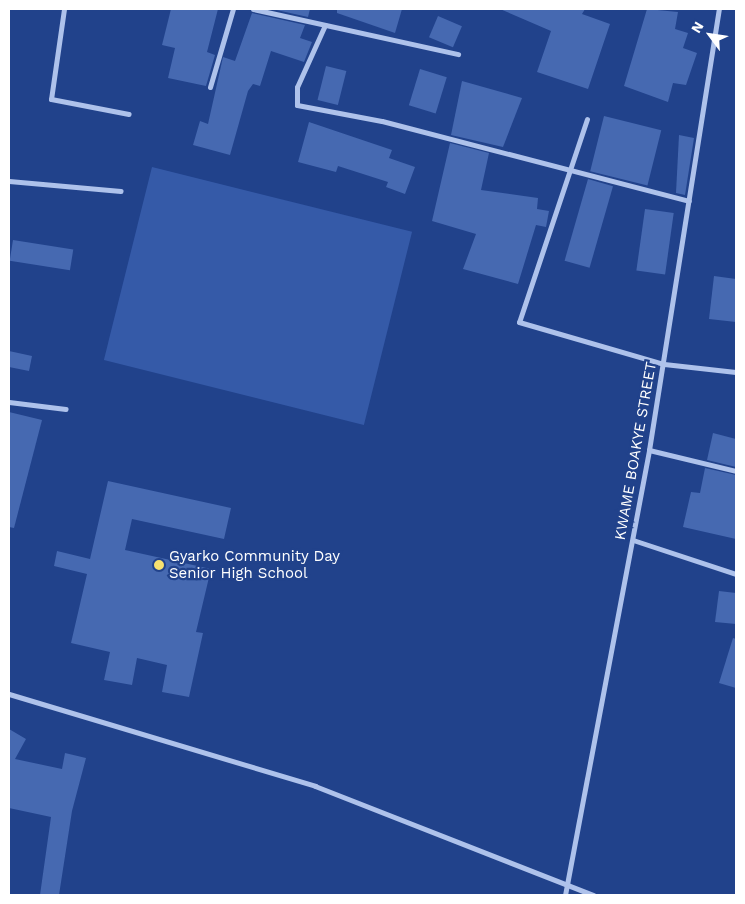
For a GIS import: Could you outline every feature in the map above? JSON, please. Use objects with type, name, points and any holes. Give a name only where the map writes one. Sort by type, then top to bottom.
[{"type":"street","points":[[64,9],[51,99],[128,114]]},
{"type":"street","points":[[210,87],[233,9]]},
{"type":"street","points":[[253,9],[458,54]]},
{"type":"street","name":"KWAME BOAKYE STREET","points":[[565,895],[633,540],[664,364],[718,9]]},
{"type":"street","points":[[325,25],[297,87],[297,106],[382,121],[689,201]]},
{"type":"street","points":[[587,119],[567,169],[519,322],[664,364],[736,372]]},
{"type":"street","points":[[9,181],[121,191]]},
{"type":"street","points":[[9,402],[66,409]]},
{"type":"street","points":[[649,450],[736,471]]},
{"type":"street","points":[[633,540],[736,574]]},
{"type":"street","points":[[9,694],[315,786],[593,895]]},
{"type":"shaded area","points":[[152,167],[412,232],[364,425],[104,360]]},
{"type":"building","points":[[171,9],[218,9],[207,52],[215,55],[206,86],[168,78],[175,48],[162,45]]},
{"type":"building","points":[[272,9],[310,9],[308,17]]},
{"type":"building","points":[[337,9],[402,9],[395,33],[337,13]]},
{"type":"building","points":[[500,9],[585,9],[582,14],[610,24],[588,89],[537,72],[551,31]]},
{"type":"building","points":[[647,9],[678,12],[675,29],[688,33],[683,48],[697,53],[686,85],[673,83],[668,102],[624,86]]},
{"type":"building","points":[[252,13],[305,25],[300,38],[312,42],[304,62],[271,51],[260,86],[253,84],[248,91],[230,155],[193,145],[200,121],[208,124],[223,57],[235,61]]},
{"type":"building","points":[[438,16],[462,26],[453,47],[429,37]]},
{"type":"building","points":[[326,66],[346,71],[338,105],[318,100]]},
{"type":"building","points":[[420,69],[447,77],[436,114],[409,105]]},
{"type":"building","points":[[462,81],[522,98],[503,147],[451,135]]},
{"type":"building","points":[[604,116],[661,130],[647,186],[590,171]]},
{"type":"building","points":[[309,122],[392,150],[389,158],[415,167],[405,194],[386,187],[388,182],[338,166],[336,172],[298,162]]},
{"type":"building","points":[[679,135],[694,138],[685,195],[676,193]]},
{"type":"building","points":[[450,143],[489,153],[481,190],[538,198],[537,209],[549,211],[546,227],[536,225],[518,284],[463,269],[476,234],[432,221]]},
{"type":"building","points":[[588,179],[613,186],[590,268],[565,261]]},
{"type":"building","points":[[645,209],[674,213],[665,274],[636,270]]},
{"type":"building","points":[[13,240],[73,250],[70,270],[10,261]]},
{"type":"building","points":[[714,276],[736,279],[736,322],[709,319]]},
{"type":"building","points":[[9,351],[32,356],[29,371],[9,367]]},
{"type":"building","points":[[9,412],[42,420],[14,528],[9,527]]},
{"type":"building","points":[[713,433],[736,439],[736,467],[707,460]]},
{"type":"building","points":[[705,468],[736,475],[736,539],[683,527],[691,492],[700,493]]},
{"type":"building","points":[[108,481],[231,508],[224,539],[132,519],[125,550],[211,569],[196,632],[203,633],[189,697],[162,692],[167,665],[137,658],[132,685],[104,680],[110,652],[71,643],[87,574],[54,566],[57,551],[90,559]]},
{"type":"building","points":[[719,591],[736,593],[736,624],[715,622]]},
{"type":"building","points":[[733,638],[736,639],[736,688],[719,683]]},
{"type":"building","points":[[9,729],[26,739],[15,759],[62,769],[65,753],[86,758],[72,811],[59,895],[40,895],[51,817],[9,808]]},
{"type":"place","name":"Gyarko Community Day Senior High School","points":[[159,565]]}]
